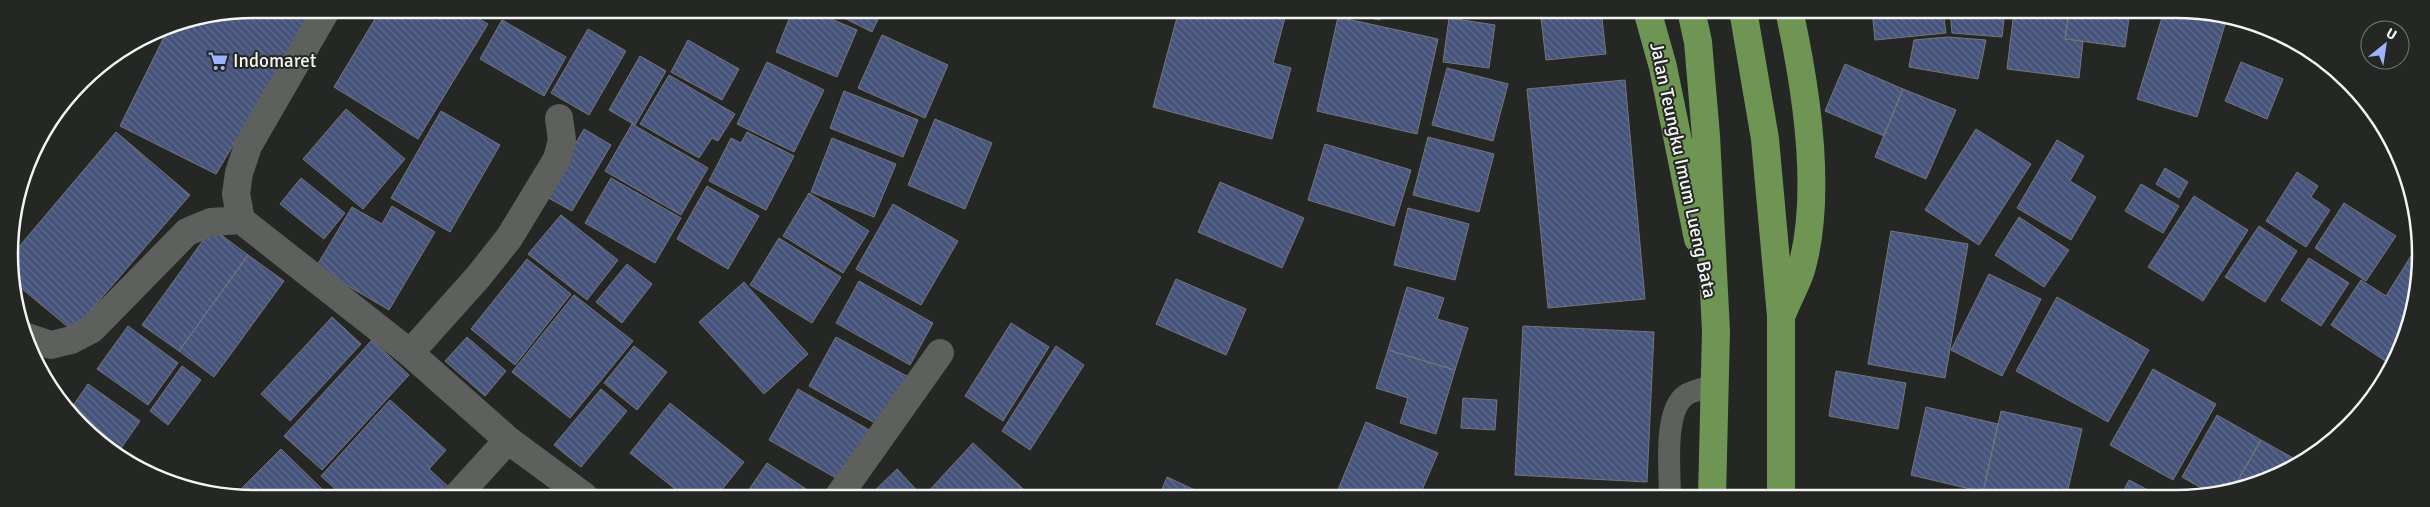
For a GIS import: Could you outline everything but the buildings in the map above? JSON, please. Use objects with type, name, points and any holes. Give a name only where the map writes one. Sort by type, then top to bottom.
[{"type":"highway","name":"Jalan Teungku Imum Lueng Bata","points":[[1649,18],[1663,67],[1716,331]]},
{"type":"highway","name":"Jalan Teungku Imum Lueng Bata","points":[[1693,18],[1698,42],[1706,136],[1716,331],[1712,490]]},
{"type":"highway","points":[[1743,18],[1765,139],[1781,316],[1781,490]]},
{"type":"highway","points":[[1781,316],[1800,271],[1810,220],[1809,138],[1791,18]]},
{"type":"street","points":[[240,220],[236,194],[239,173],[248,146],[322,18]]},
{"type":"street","points":[[410,353],[478,277],[509,238],[557,159],[562,140],[559,118]]},
{"type":"street","points":[[33,339],[50,345],[71,340],[92,329],[187,232],[212,222],[240,220],[410,353],[508,440],[576,490]]},
{"type":"street","points":[[843,490],[940,353]]},
{"type":"street","points":[[462,490],[508,440]]},
{"type":"lane","points":[[1670,490],[1671,424],[1674,410],[1687,395],[1716,385]]},
{"type":"place","name":"Indomaret","points":[[218,61]]}]
